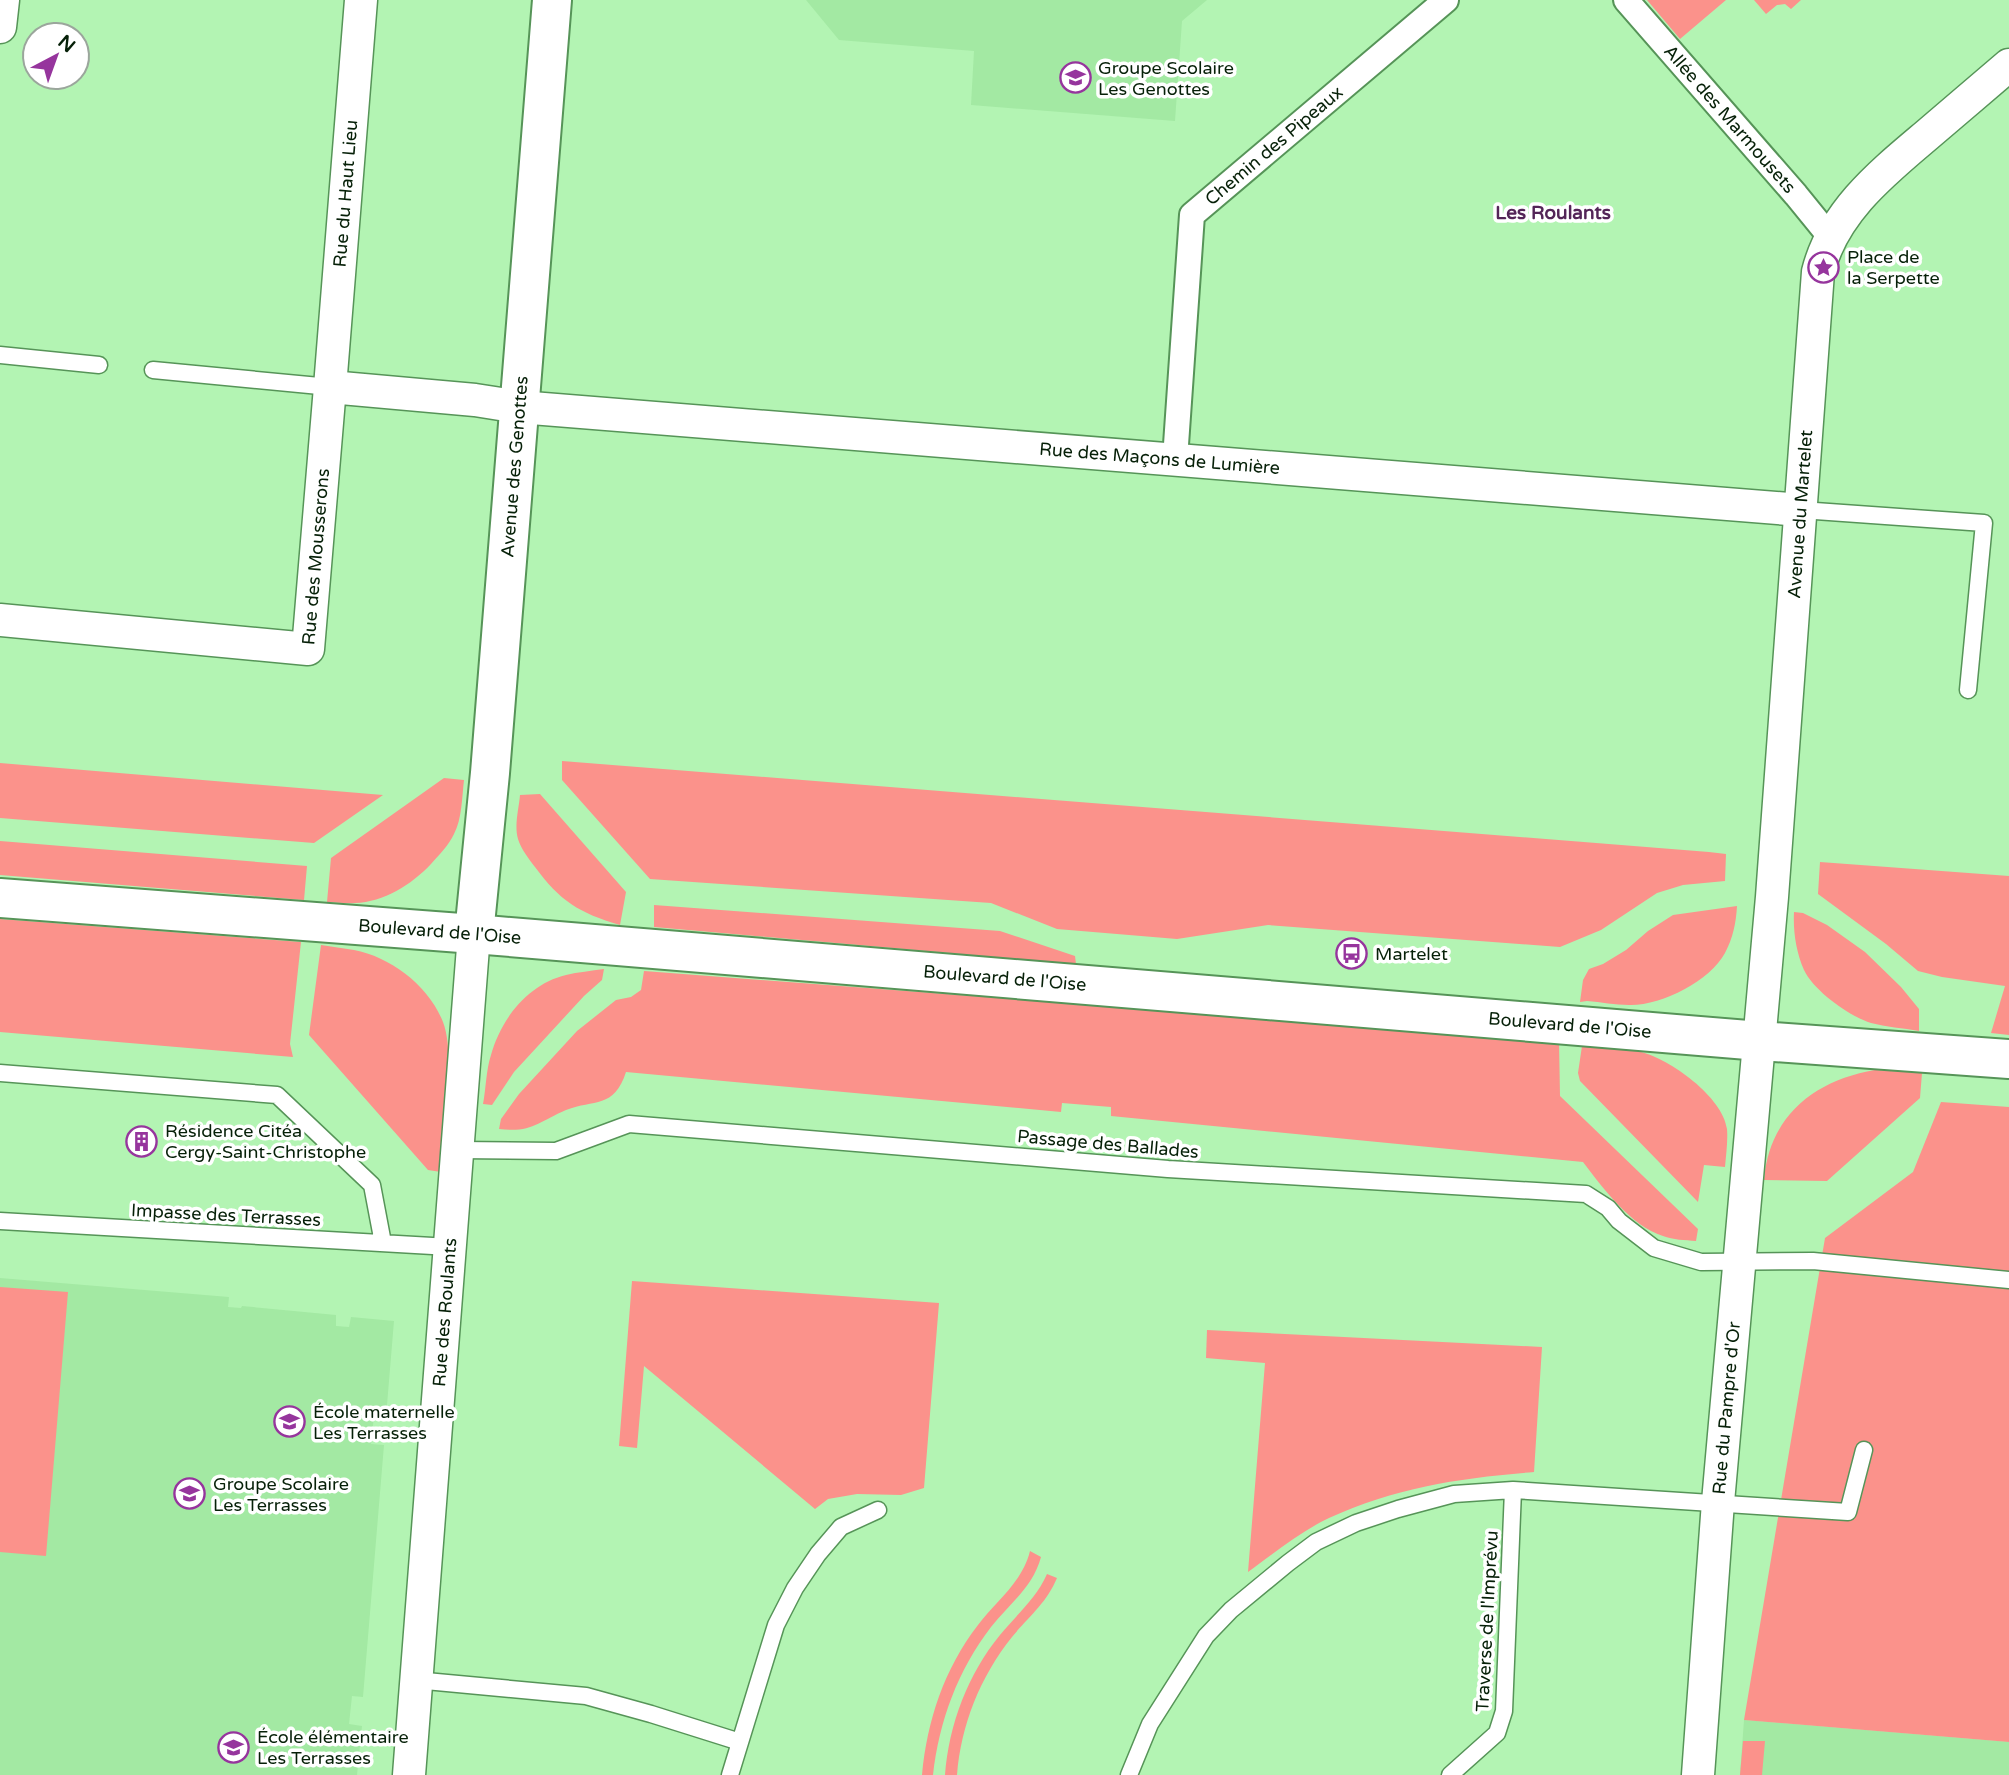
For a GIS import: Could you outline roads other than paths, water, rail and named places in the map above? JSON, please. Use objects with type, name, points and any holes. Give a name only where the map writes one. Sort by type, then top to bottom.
[{"type":"main road","name":"Avenue des Genottes","points":[[474,934],[490,773],[552,0]]},
{"type":"main road","name":"Boulevard de l'Oise","points":[[0,898],[2009,1059]]},
{"type":"street","points":[[0,27],[3,0]]},
{"type":"street","name":"Rue du Haut Lieu","points":[[330,387],[361,0]]},
{"type":"street","name":"Chemin des Pipeaux","points":[[1175,459],[1192,215],[1446,0]]},
{"type":"street","name":"Allée des Marmousets","points":[[1626,0],[1831,238]]},
{"type":"street","name":"Avenue du Martelet","points":[[1760,1041],[1818,272],[1831,238],[1851,207],[1874,181],[2009,65]]},
{"type":"street","points":[[330,387],[475,400],[519,407]]},
{"type":"street","name":"Rue des Mousserons","points":[[0,620],[307,649],[330,387]]},
{"type":"street","name":"Rue des Maçons de Lumière","points":[[519,407],[1801,510]]},
{"type":"street","name":"Rue des Roulants","points":[[409,1775],[474,934]]},
{"type":"street","name":"Rue du Pampre d'Or","points":[[1698,1775],[1717,1502],[1760,1041]]},
{"type":"lane","points":[[0,355],[99,365]]},
{"type":"lane","points":[[153,370],[330,387]]},
{"type":"lane","points":[[1801,510],[1984,523],[1968,690]]},
{"type":"lane","points":[[0,1073],[277,1095],[372,1185],[383,1243]]},
{"type":"lane","name":"Passage des Ballades","points":[[458,1150],[556,1152],[629,1124],[1168,1169],[1586,1194],[1608,1208],[1619,1221],[1654,1248],[1702,1262],[1813,1261],[2009,1280]]},
{"type":"lane","name":"Impasse des Terrasses","points":[[0,1221],[450,1247]]},
{"type":"lane","points":[[1129,1775],[1150,1724],[1206,1636],[1252,1590],[1316,1542],[1356,1523],[1398,1508],[1454,1494],[1513,1490],[1848,1512],[1864,1450]]},
{"type":"lane","name":"Traverse de l'Imprévu","points":[[1450,1775],[1497,1733],[1504,1711],[1513,1490]]},
{"type":"lane","points":[[730,1775],[776,1625],[794,1588],[841,1527],[878,1510]]},
{"type":"lane","points":[[415,1680],[586,1696],[740,1742]]},
{"type":"place","name":"Groupe Scolaire Les Genottes","points":[[1075,78]]},
{"type":"place","name":"Place de la Serpette","points":[[1824,267]]},
{"type":"place","name":"Martelet","points":[[1352,954]]},
{"type":"place","name":"Résidence Citéa Cergy-Saint-Christophe","points":[[142,1141]]},
{"type":"place","name":"École maternelle Les Terrasses","points":[[290,1422]]},
{"type":"place","name":"Groupe Scolaire Les Terrasses","points":[[190,1494]]},
{"type":"place","name":"École élémentaire Les Terrasses","points":[[234,1747]]},
{"type":"district","name":"Les Roulants","points":[[1553,213]]}]
